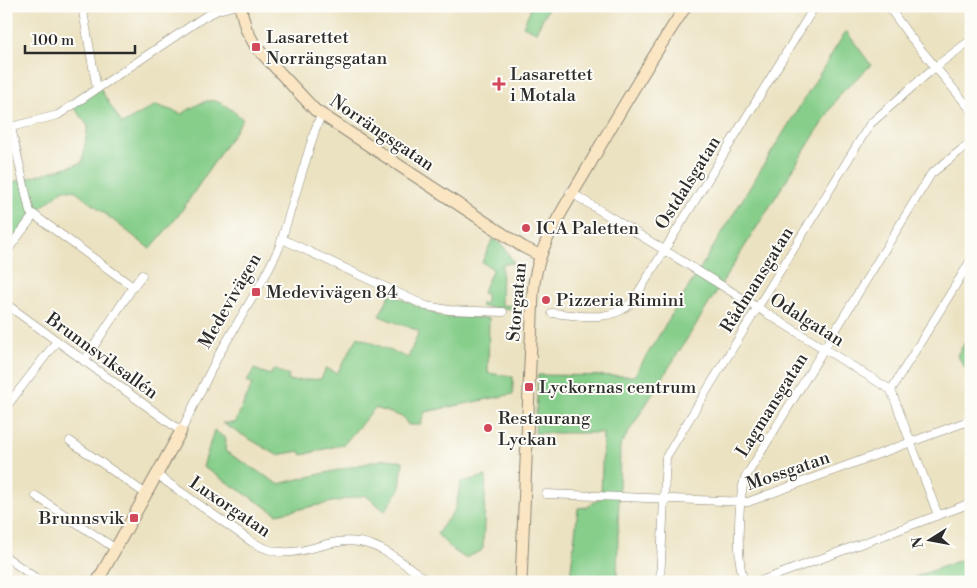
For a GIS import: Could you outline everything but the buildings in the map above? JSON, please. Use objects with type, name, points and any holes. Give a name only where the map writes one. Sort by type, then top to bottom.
[{"type":"main road","name":"Norrängsgatan","points":[[240,6],[246,28],[256,47],[321,115],[536,254]]},
{"type":"main road","name":"Storgatan","points":[[515,582],[527,288],[536,254],[647,56],[680,6]]},
{"type":"main road","name":"Storgatan","points":[[570,192],[686,6]]},
{"type":"main road","name":"Storgatan","points":[[521,582],[536,254]]},
{"type":"main road","name":"Medevivägen","points":[[97,582],[181,431]]},
{"type":"street","points":[[82,6],[97,89]]},
{"type":"street","points":[[133,287],[30,212],[8,127],[58,115],[204,17],[218,10],[233,6]]},
{"type":"street","name":"Ostdalsgatan","points":[[552,314],[604,316],[622,311],[635,298],[814,6]]},
{"type":"street","points":[[888,6],[971,110]]},
{"type":"street","name":"Rådmansgatan","points":[[660,582],[666,457],[870,124],[935,67],[971,40]]},
{"type":"street","name":"Medevivägen","points":[[181,431],[218,356],[268,271],[282,239],[321,115]]},
{"type":"street","name":"Lagmansgatan","points":[[744,582],[739,556],[741,502],[745,478],[931,174],[971,142]]},
{"type":"street","name":"Odalgatan","points":[[570,192],[891,390]]},
{"type":"street","points":[[6,252],[34,215]]},
{"type":"street","points":[[282,239],[426,306],[449,310],[503,312]]},
{"type":"street","points":[[938,515],[891,390],[971,260]]},
{"type":"street","points":[[84,361],[142,275]]},
{"type":"street","name":"Brunnsviksallén","points":[[6,304],[181,431]]},
{"type":"street","points":[[6,407],[57,341]]},
{"type":"street","name":"Mossgatan","points":[[546,494],[754,501],[971,420]]},
{"type":"street","points":[[70,441],[146,494]]},
{"type":"street","name":"Luxorgatan","points":[[157,475],[252,542],[267,550],[293,553],[340,543],[358,542],[384,552],[428,582]]},
{"type":"street","points":[[36,496],[116,549]]},
{"type":"street","points":[[758,582],[971,503]]},
{"type":"street","points":[[7,560],[41,582]]},
{"type":"green space","points":[[532,6],[549,6],[536,32],[523,26]]},
{"type":"green space","points":[[846,31],[871,65],[840,94],[620,446],[617,582],[570,578],[578,508],[587,507],[601,498],[603,433],[535,433],[538,375],[634,376]]},
{"type":"green space","points":[[98,85],[122,124],[156,105],[182,114],[208,101],[220,102],[243,119],[178,216],[150,249],[76,191],[64,189],[31,216],[6,248],[6,184],[82,163],[88,126],[71,104]]},
{"type":"green space","points":[[493,238],[504,247],[514,263],[502,264],[501,305],[515,306],[514,309],[482,307],[480,304],[486,303],[486,294],[482,293],[493,269],[482,262]]},
{"type":"green space","points":[[390,294],[442,317],[489,318],[488,373],[513,377],[513,394],[425,412],[420,425],[408,425],[403,417],[375,408],[344,444],[302,455],[300,451],[277,455],[222,423],[235,423],[252,384],[247,381],[254,369],[270,375],[274,369],[289,376],[288,381],[321,379],[326,368],[337,373],[358,337],[408,358],[419,331],[379,316]]},
{"type":"green space","points":[[971,333],[971,377],[957,355]]},
{"type":"green space","points":[[214,430],[226,439],[225,451],[278,484],[385,459],[403,461],[400,489],[385,511],[365,495],[277,514],[203,467]]},
{"type":"green space","points":[[486,476],[483,548],[481,551],[465,558],[453,550],[437,534],[455,509],[461,482]]},
{"type":"green space","points":[[971,556],[971,582],[902,582],[968,557]]},
{"type":"place","name":"Lasarettet Norrängsgatan","points":[[256,47]]},
{"type":"place","name":"Lasarettet i Motala","points":[[499,84]]},
{"type":"place","name":"ICA Paletten","points":[[526,228]]},
{"type":"place","name":"Medevivägen 84","points":[[256,292]]},
{"type":"place","name":"Pizzeria Rimini","points":[[546,300]]},
{"type":"place","name":"Lyckornas centrum","points":[[529,387]]},
{"type":"place","name":"Restaurang Lyckan","points":[[488,428]]},
{"type":"place","name":"Brunnsvik","points":[[134,518]]}]
